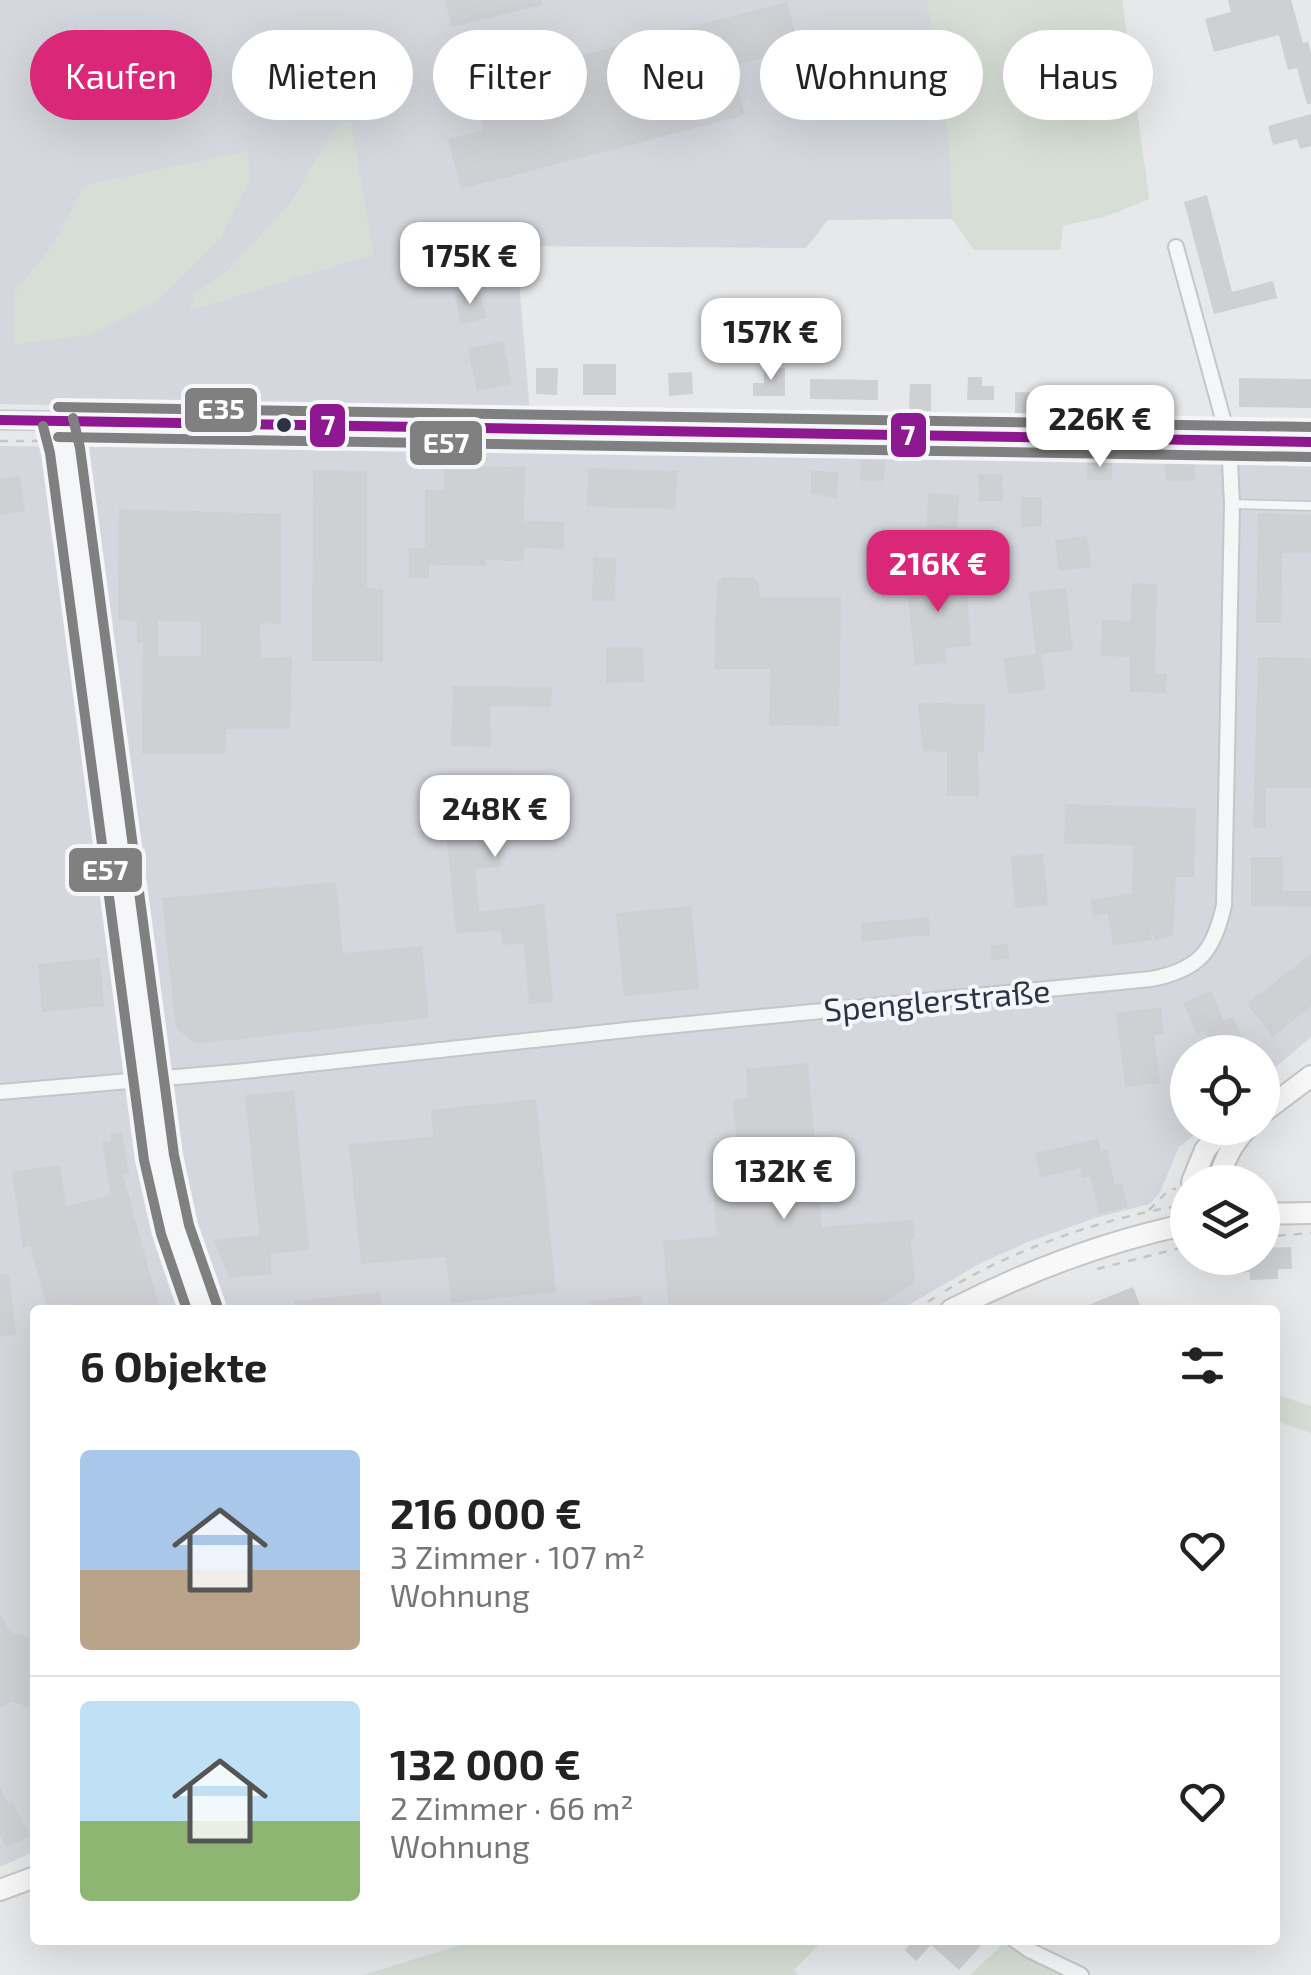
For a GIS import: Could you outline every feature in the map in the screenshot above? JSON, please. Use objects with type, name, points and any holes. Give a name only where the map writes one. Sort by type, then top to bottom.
[{"type":"main road","points":[[1280,1083],[1311,1060]]},
{"type":"main road","points":[[1280,1100],[1311,1076]]},
{"type":"main road","points":[[1280,1214],[1311,1213]]},
{"type":"main road","points":[[961,1305],[1070,1256],[1122,1238],[1170,1228]]},
{"type":"main road","points":[[0,1890],[30,1879]]},
{"type":"street","name":"Spenglerstraße","points":[[0,1092],[1036,992],[1151,979],[1188,968],[1215,940],[1224,906],[1232,504],[1228,441],[1176,247]]},
{"type":"street","points":[[0,420],[1311,442]]},
{"type":"street","points":[[58,422],[159,1158],[175,1229],[201,1305]]},
{"type":"street","points":[[1022,1945],[1081,1975]]},
{"type":"lane","points":[[1232,504],[1311,506]]},
{"type":"path","points":[[0,441],[63,442]]},
{"type":"path","points":[[1170,1188],[1149,1210],[1170,1207]]},
{"type":"path","points":[[1280,1236],[1311,1233]]},
{"type":"path","points":[[1094,1270],[1170,1251]]},
{"type":"shaded area","points":[[0,0],[1122,0],[1126,30],[1003,30],[1003,120],[1138,120],[1149,199],[1104,217],[1063,225],[1060,250],[974,250],[952,219],[828,220],[806,248],[516,246],[530,414],[0,404]],"holes":[[[350,121],[373,254],[190,310],[195,294],[227,272],[291,203],[335,129]],[[85,185],[14,345],[15,292],[54,244]]]},
{"type":"shaded area","points":[[927,0],[1122,0],[1126,30],[1003,30],[1003,120],[1138,120],[1149,199],[1104,217],[1063,225],[1060,250],[974,250],[952,219],[946,120],[983,120],[983,30],[932,30]]},
{"type":"shaded area","points":[[351,121],[373,254],[190,310],[195,294],[227,272],[291,203],[335,129]]},
{"type":"shaded area","points":[[248,151],[250,180],[220,239],[155,303],[88,335],[13,345],[15,292],[54,244],[85,185]]},
{"type":"shaded area","points":[[0,446],[1087,458],[1311,467],[1311,1037],[1280,1063],[1280,1035],[1170,1035],[1170,1145],[1182,1145],[1160,1192],[1150,1204],[1028,1242],[981,1263],[909,1305],[30,1305],[30,1853],[0,1867]]},
{"type":"shaded area","points":[[1280,1396],[1311,1406],[1311,1433],[1280,1423]]},
{"type":"shaded area","points":[[461,1945],[818,1945],[794,1970],[798,1975],[363,1975]]},
{"type":"shaded area","points":[[1002,1945],[1012,1945],[1068,1975],[970,1975]]},
{"type":"building","points":[[445,0],[542,0],[542,5],[452,27]]},
{"type":"building","points":[[1228,0],[1291,0],[1303,43],[1308,42],[1311,54],[1311,104],[1307,104],[1297,68],[1288,70],[1279,35],[1214,52],[1205,19],[1231,12]]},
{"type":"building","points":[[787,2],[794,30],[760,30],[760,58],[740,64],[740,30],[679,30]]},
{"type":"building","points":[[607,49],[607,120],[726,120],[461,189],[448,139],[483,130],[480,120],[587,120],[587,54]]},
{"type":"building","points":[[1311,114],[1311,146],[1300,149],[1297,139],[1273,145],[1268,126]]},
{"type":"building","points":[[1207,195],[1232,292],[1273,281],[1277,298],[1214,314],[1184,202]]},
{"type":"building","points":[[478,289],[487,318],[461,324],[455,294]]},
{"type":"building","points":[[503,341],[512,384],[477,391],[468,349]]},
{"type":"building","points":[[583,364],[616,364],[616,395],[583,395]]},
{"type":"building","points":[[536,368],[558,368],[557,395],[536,394]]},
{"type":"building","points":[[764,368],[785,368],[785,396],[753,396],[753,383],[764,383]]},
{"type":"building","points":[[692,372],[693,394],[669,396],[668,373]]},
{"type":"building","points":[[968,377],[982,377],[982,386],[994,386],[994,400],[967,400]]},
{"type":"building","points":[[1239,378],[1311,379],[1311,408],[1239,407]]},
{"type":"building","points":[[810,379],[878,380],[878,400],[810,399]]},
{"type":"building","points":[[910,384],[931,384],[931,411],[909,411]]},
{"type":"building","points":[[1015,392],[1042,393],[1042,413],[1015,413]]},
{"type":"building","points":[[861,460],[885,461],[884,481],[860,481]]},
{"type":"building","points":[[1087,460],[1112,460],[1112,480],[1087,480]]},
{"type":"building","points":[[1165,461],[1195,461],[1195,481],[1166,481]]},
{"type":"building","points":[[444,466],[525,467],[524,521],[564,522],[564,549],[524,548],[524,561],[486,560],[486,566],[429,565],[429,578],[409,578],[409,548],[425,548],[425,490],[444,490]]},
{"type":"building","points":[[588,468],[677,471],[675,509],[587,507]]},
{"type":"building","points":[[313,470],[367,471],[367,588],[383,589],[383,661],[312,661]]},
{"type":"building","points":[[811,471],[838,472],[837,498],[811,494]]},
{"type":"building","points":[[978,474],[1002,474],[1003,501],[979,501]]},
{"type":"building","points":[[20,476],[25,511],[0,515],[0,479]]},
{"type":"building","points":[[928,493],[959,495],[957,528],[927,527]]},
{"type":"building","points":[[1021,497],[1042,497],[1042,526],[1021,527]]},
{"type":"building","points":[[119,509],[281,514],[281,624],[260,623],[261,658],[292,657],[290,729],[226,729],[225,754],[142,754],[143,642],[137,642],[137,621],[118,620]],"holes":[[[158,621],[201,622],[201,656],[158,656]]]},
{"type":"building","points":[[1258,513],[1311,515],[1311,553],[1282,553],[1281,623],[1256,623]]},
{"type":"building","points":[[1087,536],[1091,567],[1059,571],[1055,540]]},
{"type":"building","points":[[593,557],[616,558],[615,601],[592,601]]},
{"type":"building","points":[[965,570],[971,646],[945,648],[946,663],[915,665],[906,577]]},
{"type":"building","points":[[723,577],[753,578],[759,583],[760,597],[841,597],[839,726],[769,725],[770,669],[714,669],[717,583]]},
{"type":"building","points":[[1132,583],[1157,584],[1155,674],[1167,674],[1166,693],[1130,692],[1130,657],[1101,656],[1102,620],[1131,621]]},
{"type":"building","points":[[1066,588],[1073,650],[1041,654],[1045,690],[1008,694],[1004,658],[1036,654],[1029,592]]},
{"type":"building","points":[[606,647],[643,647],[644,682],[606,683]]},
{"type":"building","points":[[1258,657],[1311,658],[1311,788],[1266,788],[1266,828],[1253,828]]},
{"type":"building","points":[[453,686],[552,687],[551,707],[490,706],[491,747],[451,746]]},
{"type":"building","points":[[918,703],[985,704],[984,752],[978,752],[979,796],[947,796],[947,752],[923,751]]},
{"type":"building","points":[[437,774],[555,775],[554,814],[495,814],[501,867],[475,869],[479,912],[544,904],[553,1002],[529,1004],[524,943],[503,945],[501,931],[456,933],[444,814],[438,814]]},
{"type":"building","points":[[1065,804],[1196,808],[1194,877],[1176,877],[1173,936],[1155,940],[1151,931],[1152,940],[1113,946],[1108,913],[1093,916],[1091,900],[1132,893],[1133,845],[1064,844]]},
{"type":"building","points":[[1043,854],[1048,905],[1015,908],[1011,856]]},
{"type":"building","points":[[1251,857],[1283,857],[1283,891],[1311,891],[1311,907],[1251,906]]},
{"type":"building","points":[[336,882],[343,953],[422,946],[429,1018],[196,1044],[176,1028],[162,898]]},
{"type":"building","points":[[691,906],[699,989],[624,996],[616,913]]},
{"type":"building","points":[[929,917],[930,935],[862,942],[861,923]]},
{"type":"building","points":[[1008,944],[1009,959],[992,960],[990,946]]},
{"type":"building","points":[[1311,954],[1311,1006],[1275,1035],[1271,1035],[1249,1002]]},
{"type":"building","points":[[100,958],[104,1006],[42,1012],[38,964]]},
{"type":"building","points":[[1212,992],[1224,1021],[1233,1017],[1241,1035],[1207,1035],[1205,1031],[1197,1034],[1183,1003]]},
{"type":"building","points":[[1161,1007],[1164,1034],[1154,1035],[1160,1083],[1125,1087],[1116,1013]]},
{"type":"building","points":[[808,1063],[822,1227],[913,1220],[915,1282],[879,1305],[669,1305],[663,1241],[717,1236],[713,1189],[741,1187],[733,1100],[748,1098],[746,1069]]},
{"type":"building","points":[[294,1091],[309,1250],[270,1254],[272,1274],[229,1278],[214,1240],[259,1235],[245,1095]]},
{"type":"building","points":[[536,1099],[556,1292],[451,1303],[446,1257],[361,1264],[349,1144],[433,1137],[431,1110]]},
{"type":"building","points":[[122,1132],[129,1174],[123,1175],[159,1305],[46,1305],[30,1246],[23,1248],[12,1172],[60,1165],[66,1206],[111,1195],[102,1142],[111,1141],[110,1134]]},
{"type":"building","points":[[1098,1139],[1100,1151],[1107,1150],[1115,1185],[1122,1183],[1128,1207],[1099,1214],[1090,1176],[1082,1178],[1080,1168],[1041,1178],[1035,1153]]},
{"type":"building","points":[[1280,1247],[1291,1247],[1292,1269],[1280,1269]]},
{"type":"building","points":[[0,1274],[9,1274],[16,1334],[0,1337]]},
{"type":"building","points":[[1250,1275],[1278,1275],[1278,1279],[1250,1280]]},
{"type":"building","points":[[1133,1287],[1140,1305],[1089,1305]]},
{"type":"building","points":[[380,1292],[381,1305],[294,1305],[294,1301]]},
{"type":"building","points":[[641,1296],[642,1305],[589,1305],[589,1301]]},
{"type":"building","points":[[0,1614],[11,1633],[30,1638],[30,1706],[12,1702],[0,1708]]},
{"type":"building","points":[[0,1787],[9,1805],[13,1803],[29,1836],[6,1847],[0,1835]]},
{"type":"building","points":[[910,1945],[931,1945],[916,1961],[905,1950]]},
{"type":"building","points":[[931,1945],[982,1945],[959,1970]]},
{"type":"transit line","name":"E35","points":[[58,407],[1311,427]]},
{"type":"transit line","name":"E35","points":[[73,418],[174,1155],[189,1225],[217,1305]]},
{"type":"transit line","name":"7","points":[[0,420],[1311,442]]},
{"type":"transit line","name":"E57","points":[[43,426],[50,453],[144,1160],[161,1234],[185,1305]]},
{"type":"transit line","name":"E57","points":[[58,437],[1311,457]]}]
